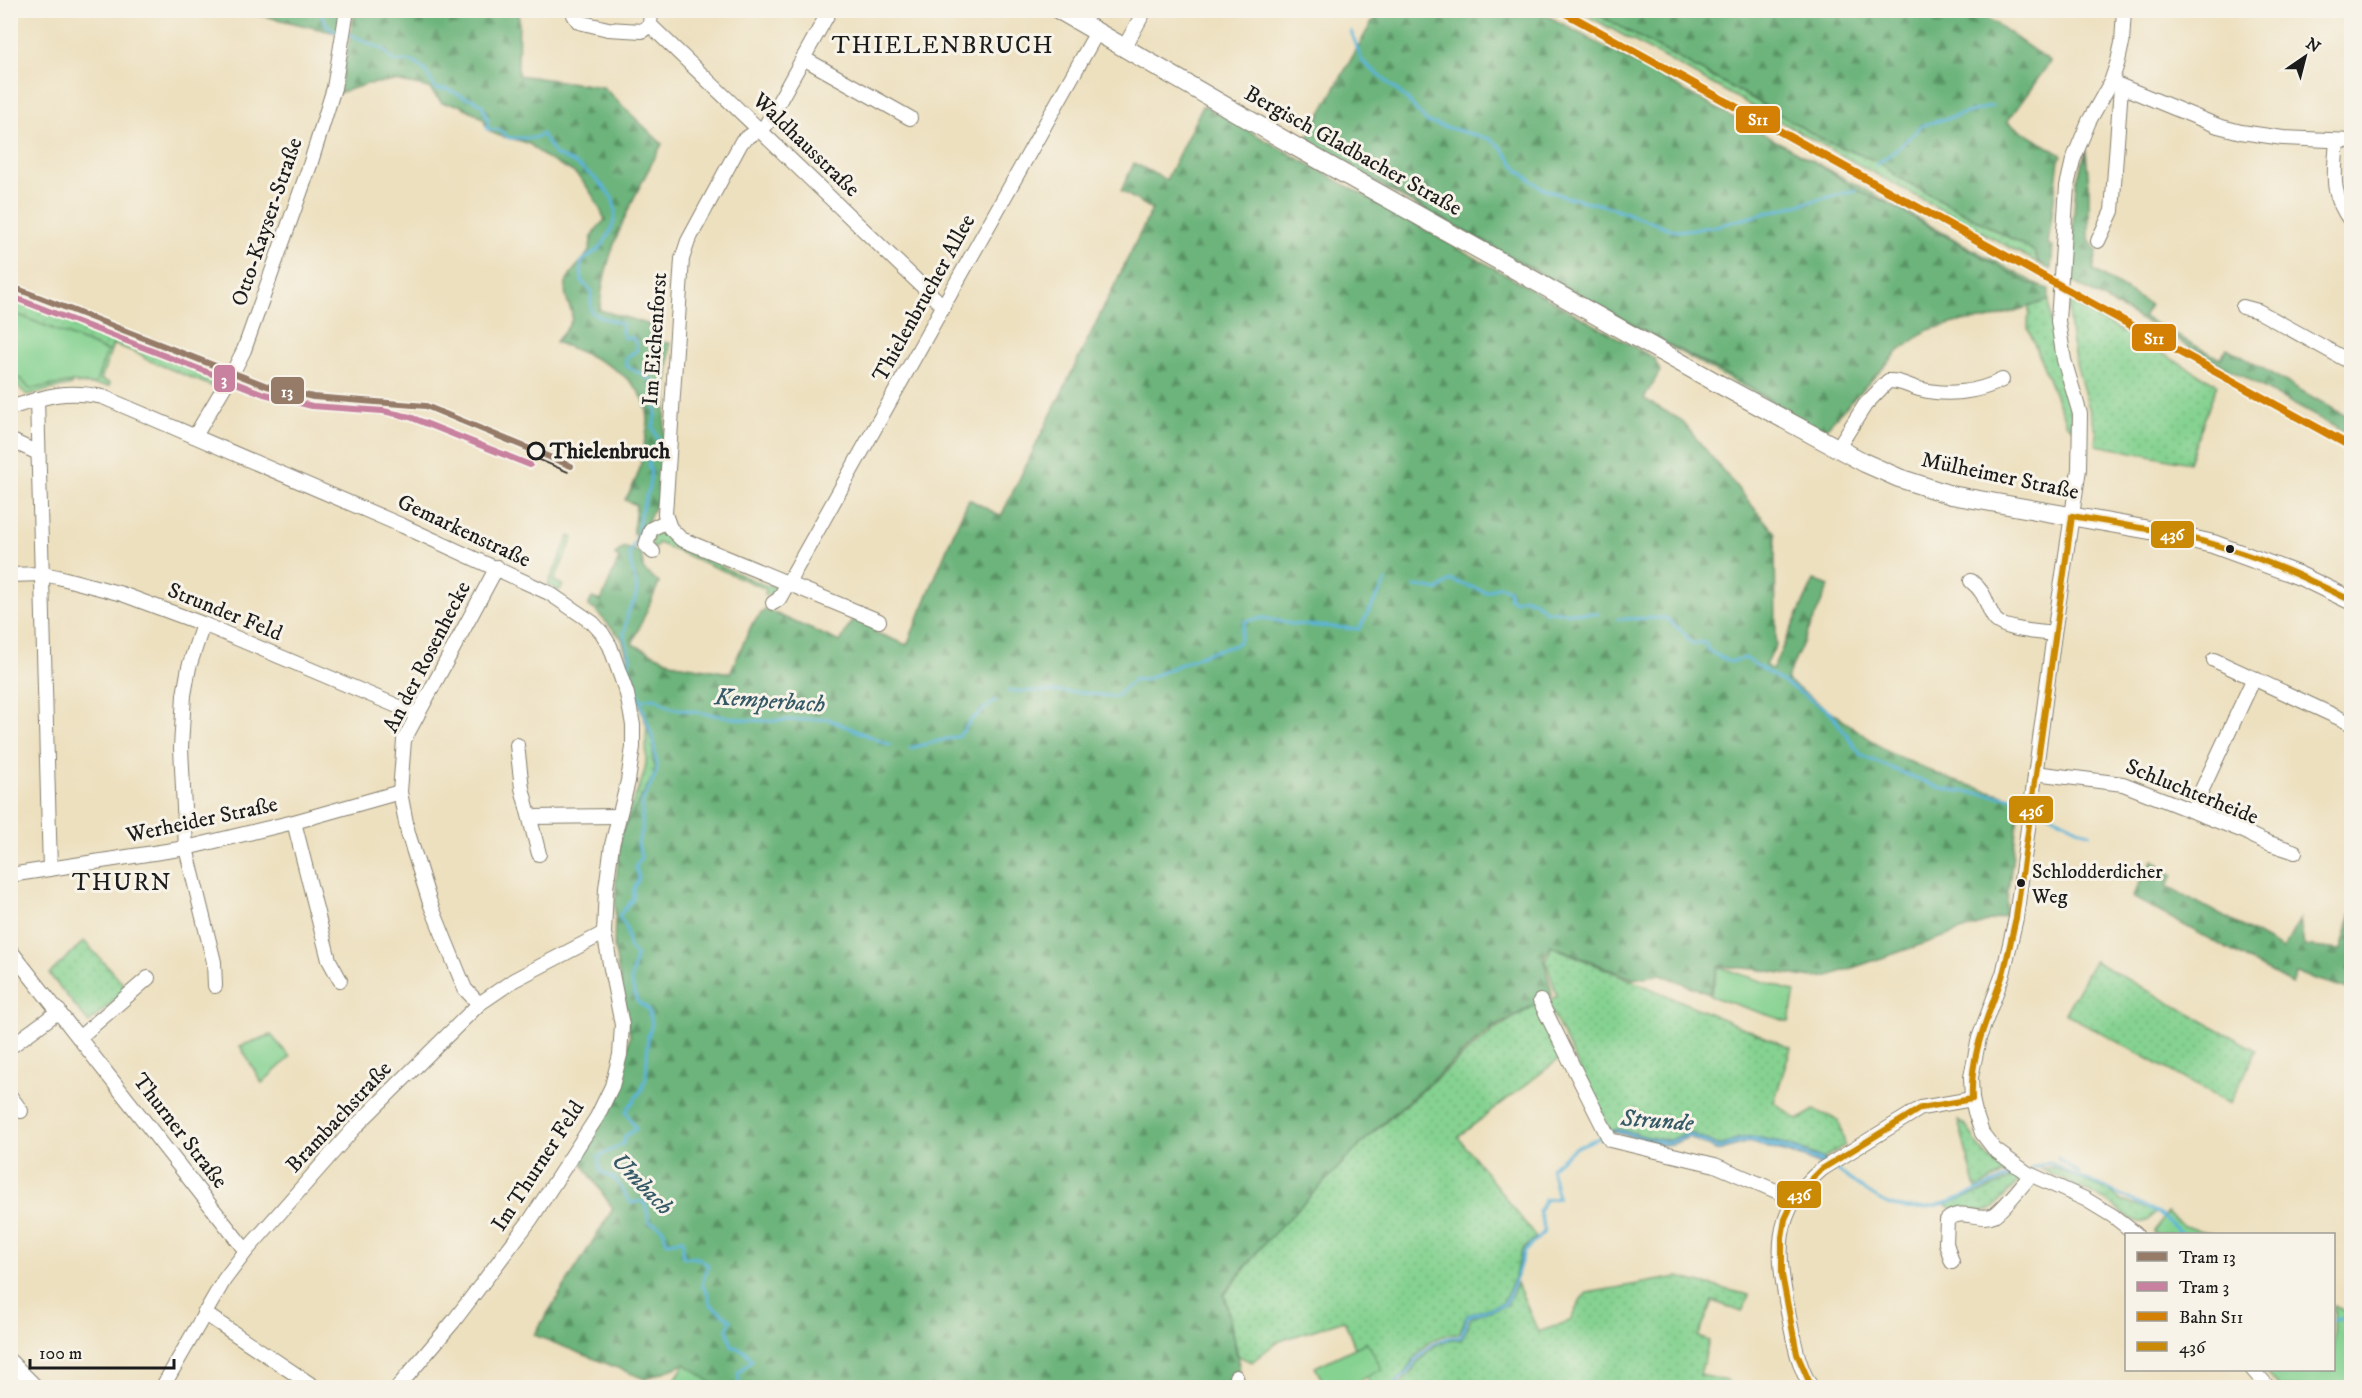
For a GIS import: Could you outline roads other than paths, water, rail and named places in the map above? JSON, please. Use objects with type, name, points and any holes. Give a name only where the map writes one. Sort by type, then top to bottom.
[{"type":"main road","name":"Bergisch Gladbacher Straße","points":[[1059,10],[1625,331]]},
{"type":"main road","name":"Mülheimer Straße","points":[[1625,331],[1837,449],[1882,471],[1929,489],[1965,498],[2161,532],[2213,544],[2284,570],[2352,601]]},
{"type":"street","name":"Otto-Kayser-Straße","points":[[195,436],[244,350],[310,165],[334,88],[345,33],[347,10]]},
{"type":"street","points":[[574,10],[574,15],[579,22],[608,29],[642,32],[650,25],[651,10]]},
{"type":"street","name":"Im Eichenforst","points":[[667,521],[665,514],[682,259],[688,241],[742,141],[766,125],[830,10]]},
{"type":"street","points":[[1124,48],[1145,10]]},
{"type":"street","points":[[2098,241],[2112,211],[2116,85],[2124,10]]},
{"type":"street","name":"Waldhausstraße","points":[[650,25],[943,306]]},
{"type":"street","name":"Thielenbrucher Allee","points":[[773,603],[787,584],[1097,32]]},
{"type":"street","points":[[803,58],[910,118]]},
{"type":"street","points":[[2116,85],[2218,126],[2283,138],[2344,142],[2333,184],[2345,215],[2352,223]]},
{"type":"street","points":[[2116,85],[2089,122],[2073,160],[2067,186],[2060,275],[2060,336],[2080,414],[2080,454],[2016,918],[2003,974],[1974,1056],[1971,1077],[1972,1099],[1982,1133],[1995,1150],[2024,1172],[2085,1199],[2135,1233]]},
{"type":"street","points":[[2243,307],[2258,311],[2352,363]]},
{"type":"street","points":[[1837,449],[1865,405],[1888,381],[1901,380],[1913,387],[1934,393],[1985,389],[2002,380]]},
{"type":"street","name":"Gemarkenstraße","points":[[10,408],[60,393],[81,393],[103,397],[497,567],[559,598],[593,623],[610,646],[627,694],[633,725],[633,747],[628,781],[612,845],[606,888],[604,933]]},
{"type":"street","points":[[37,399],[50,869]]},
{"type":"street","points":[[10,440],[38,453]]},
{"type":"street","points":[[653,552],[646,545],[651,530],[667,521],[681,539],[879,621]]},
{"type":"street","name":"An der Rosenhecke","points":[[479,1004],[465,989],[430,903],[408,833],[400,792],[404,740],[497,567]]},
{"type":"street","name":"Strunder Feld","points":[[10,574],[42,574],[122,594],[203,624],[416,714]]},
{"type":"street","points":[[1971,581],[1987,600],[1994,619],[2002,626],[2054,634]]},
{"type":"street","points":[[203,624],[189,667],[184,695],[181,748],[186,848],[213,962],[215,986]]},
{"type":"street","points":[[2214,660],[2352,724]]},
{"type":"street","points":[[2192,812],[2254,678]]},
{"type":"street","points":[[517,745],[522,788],[539,854]]},
{"type":"street","name":"Schluchterheide","points":[[2035,773],[2123,784],[2246,832],[2260,842],[2269,842],[2295,852]]},
{"type":"street","name":"Werheider Straße","points":[[10,875],[186,848],[294,822],[400,792]]},
{"type":"street","points":[[531,817],[619,816]]},
{"type":"street","points":[[294,822],[329,960],[340,980]]},
{"type":"street","name":"Brambachstraße","points":[[162,1388],[224,1280],[246,1251],[357,1125],[479,1004],[514,980],[604,933]]},
{"type":"street","name":"Im Thurner Feld","points":[[397,1388],[459,1313],[531,1219],[597,1117],[612,1086],[620,1055],[622,1025],[604,933]]},
{"type":"street","name":"Thurner Straße","points":[[10,950],[246,1251]]},
{"type":"street","points":[[80,1037],[148,978]]},
{"type":"street","points":[[1540,1001],[1607,1135],[1613,1142],[1715,1165],[1795,1199]]},
{"type":"street","points":[[10,1047],[59,1011]]},
{"type":"street","points":[[10,1096],[21,1111]]},
{"type":"street","points":[[1812,1388],[1802,1368],[1793,1340],[1780,1265],[1784,1226],[1795,1199],[1806,1183],[1827,1165],[1921,1108],[1972,1099]]},
{"type":"street","points":[[1952,1262],[1946,1242],[1947,1220],[1956,1214],[1985,1216],[1996,1213],[2024,1172]]},
{"type":"street","points":[[204,1313],[316,1388]]},
{"type":"street","points":[[10,1361],[37,1388]]},
{"type":"street","points":[[2254,1371],[2269,1388]]},
{"type":"water","points":[[1619,1129],[1667,1141],[1689,1132],[1719,1146],[1742,1138],[1761,1138],[1796,1148],[1839,1166],[1832,1171],[1805,1158],[1748,1142],[1718,1151],[1689,1137],[1673,1144],[1661,1145],[1610,1131]]},
{"type":"waterway","name":"Kemperbach","points":[[320,10],[329,27],[339,32]]},
{"type":"waterway","points":[[1351,31],[1362,61],[1405,97],[1427,122],[1490,139],[1501,147],[1519,171],[1540,187],[1563,196],[1610,207],[1676,231],[1712,227],[1856,190]]},
{"type":"waterway","name":"Kemperbach","points":[[348,34],[382,49],[393,61],[414,62],[425,72],[436,89],[447,89],[475,100],[482,105],[488,121],[487,129],[499,130],[509,138],[534,138],[542,134],[555,155],[592,176],[601,184],[613,202],[615,214],[609,234],[603,244],[581,263],[582,282],[591,290],[591,311],[623,325],[624,338],[632,337],[636,343],[637,350],[626,358],[626,366],[652,380],[656,388],[656,416],[653,427],[660,445],[656,456],[648,463],[651,473],[648,492],[640,514],[638,534],[629,556],[637,588],[635,600],[628,612],[624,636],[630,657],[628,667],[640,700],[655,698],[671,708],[746,720],[828,719],[890,745]]},
{"type":"waterway","points":[[1876,165],[1923,125],[1992,106]]},
{"type":"waterway","name":"Kemperbach","points":[[1415,586],[1438,590],[1451,580],[1486,592],[1500,586],[1509,590],[1510,599],[1516,601],[1523,597],[1534,601],[1546,611],[1598,614]]},
{"type":"waterway","name":"Kemperbach","points":[[1008,691],[1078,692],[1115,697],[1135,679],[1144,680],[1207,653],[1233,646],[1239,642],[1245,621],[1264,618],[1292,624],[1359,629],[1386,581]]},
{"type":"waterway","name":"Kemperbach","points":[[1618,619],[1665,618],[1683,632],[1692,644],[1705,642],[1709,651],[1730,662],[1745,658],[1829,711],[1862,756],[1942,789],[2017,798]]},
{"type":"waterway","name":"Kemperbach","points":[[910,748],[959,736],[972,719],[996,700]]},
{"type":"waterway","name":"Umbach","points":[[640,701],[653,739],[657,771],[642,802],[642,831],[638,843],[641,857],[636,866],[639,878],[633,899],[619,916],[626,927],[629,947],[636,955],[631,981],[637,1001],[648,1009],[652,1024],[648,1036],[646,1078],[641,1091],[626,1111],[636,1129],[625,1136],[623,1144],[598,1157],[600,1171],[616,1180],[631,1203],[642,1201],[646,1206],[649,1222],[662,1228],[666,1242],[683,1240],[683,1257],[698,1258],[708,1265],[702,1285],[708,1293],[710,1304],[731,1320],[727,1329],[732,1346],[745,1351],[752,1360],[738,1373],[740,1388]]},
{"type":"waterway","name":"Kemperbach","points":[[2047,813],[2090,834]]},
{"type":"waterway","name":"Strunde","points":[[1389,1388],[1407,1372],[1427,1348],[1447,1338],[1461,1337],[1468,1316],[1505,1304],[1524,1252],[1545,1231],[1539,1211],[1545,1200],[1558,1198],[1551,1168],[1576,1147],[1604,1136]]},
{"type":"waterway","points":[[2057,1158],[2079,1173]]},
{"type":"waterway","name":"Strunde","points":[[2031,1169],[2049,1162],[2157,1212],[2182,1233]]},
{"type":"waterway","name":"Strunde","points":[[1834,1168],[1881,1201],[1904,1208],[1920,1208],[1955,1200],[2019,1172]]},
{"type":"waterway","name":"Strunde","points":[[2335,1320],[2352,1317]]},
{"type":"tram line","name":"13","points":[[10,286],[267,386],[313,397],[426,406],[571,466]]},
{"type":"tram line","name":"3","points":[[10,296],[264,394],[312,406],[383,411],[410,417],[530,465]]},
{"type":"tram line","points":[[533,457],[568,472]]},
{"type":"rail line","name":"S11","points":[[1560,10],[2352,447]]},
{"type":"place","name":"Thielenbruch","points":[[536,451]]},
{"type":"place","name":"Schlodderdicher Weg","points":[[2021,883]]},
{"type":"district","name":"THIELENBRUCH","points":[[943,46]]},
{"type":"district","name":"THURN","points":[[122,883]]}]
